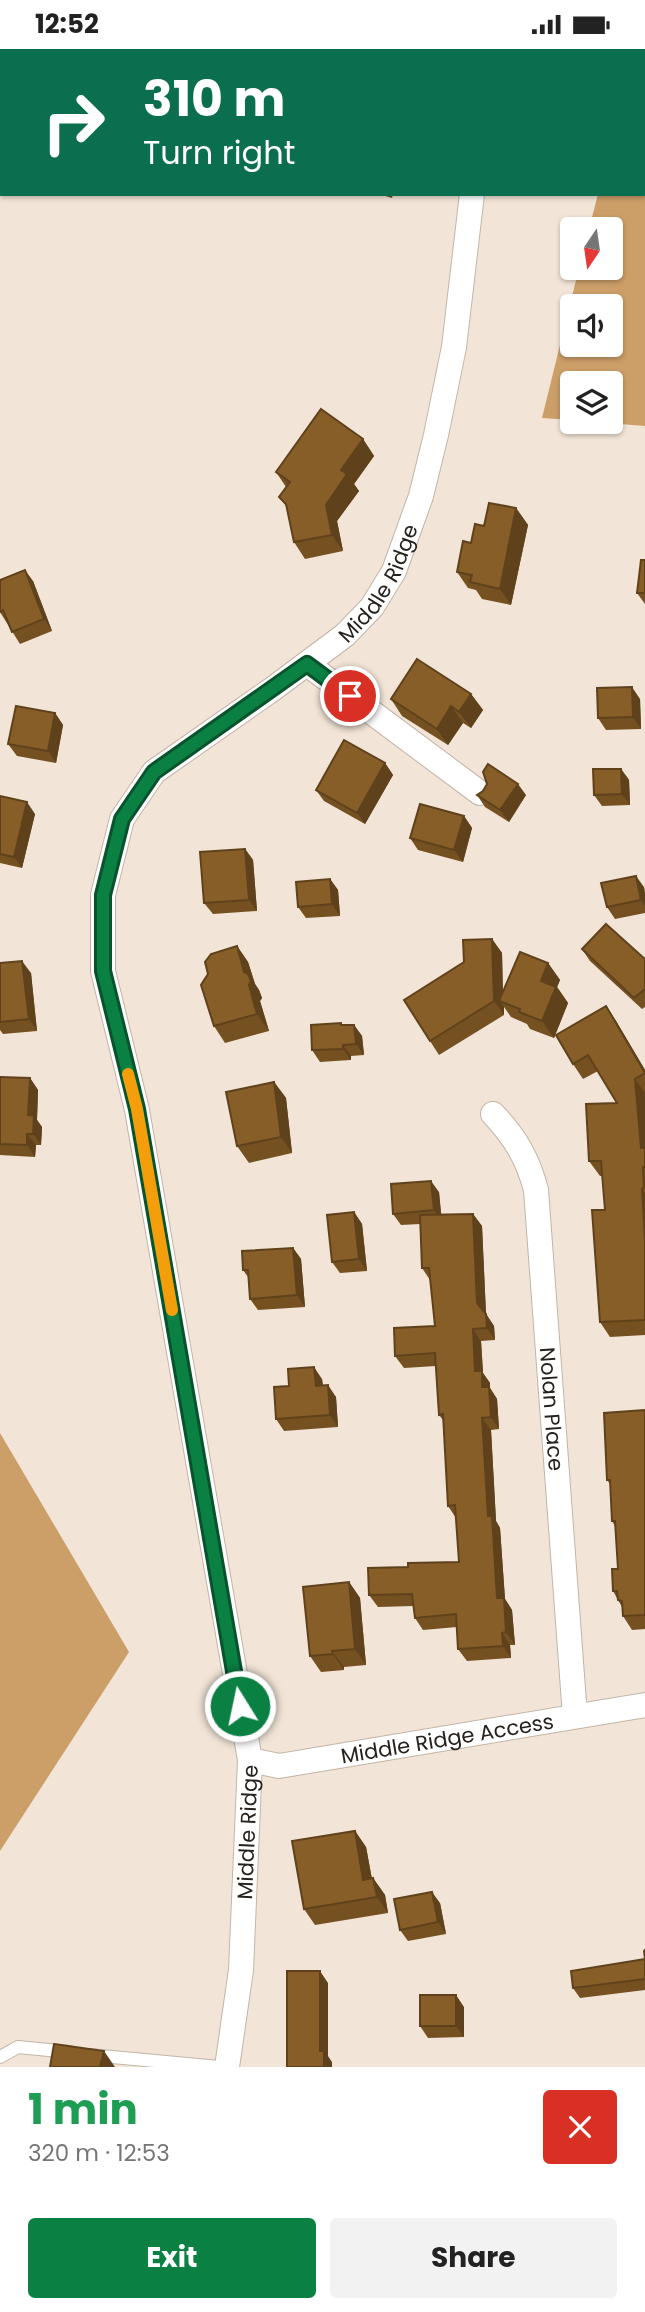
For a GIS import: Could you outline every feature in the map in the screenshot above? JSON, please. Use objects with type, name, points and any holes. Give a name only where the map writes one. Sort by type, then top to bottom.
[{"type":"street","name":"Middle Ridge","points":[[227,2067],[241,1971],[250,1760],[137,1109],[103,971],[103,895],[122,819],[154,772],[345,635],[372,607],[394,571],[413,522],[436,435],[454,347],[472,196]]},
{"type":"street","points":[[307,664],[480,793]]},
{"type":"street","name":"Nolan Place","points":[[493,1114],[517,1142],[526,1158],[536,1190],[575,1716]]},
{"type":"street","name":"Middle Ridge Access","points":[[250,1760],[279,1766],[645,1705]]},
{"type":"lane","points":[[0,2057],[18,2047],[219,2067]]},
{"type":"shaded area","points":[[597,196],[645,196],[645,426],[623,424],[623,371],[560,371],[560,419],[542,418],[560,345],[560,357],[623,357],[623,294],[573,294],[576,280],[623,280],[623,217],[592,217]]},
{"type":"shaded area","points":[[0,1433],[129,1652],[0,1851]]},
{"type":"building","points":[[321,409],[363,439],[341,470],[347,474],[326,505],[332,535],[294,542],[286,504],[279,497],[290,482],[276,472]]},
{"type":"building","points":[[489,503],[516,508],[500,589],[470,582],[472,575],[457,572],[463,541],[471,543],[475,524],[484,526]]},
{"type":"building","points":[[641,560],[645,560],[645,593],[637,593]]},
{"type":"building","points":[[25,570],[44,619],[12,632],[3,610],[0,612],[0,580]]},
{"type":"building","points":[[417,659],[471,694],[459,712],[451,706],[437,729],[391,699]]},
{"type":"building","points":[[632,687],[633,717],[598,718],[597,688]]},
{"type":"building","points":[[16,706],[55,713],[48,751],[8,744]]},
{"type":"building","points":[[344,740],[385,763],[357,813],[316,790]]},
{"type":"building","points":[[488,764],[518,784],[500,810],[477,795],[487,784],[483,772]]},
{"type":"building","points":[[593,769],[621,769],[622,794],[594,795]]},
{"type":"building","points":[[0,796],[27,802],[14,857],[0,854]]},
{"type":"building","points":[[420,804],[464,816],[454,850],[410,838]]},
{"type":"building","points":[[245,849],[249,900],[204,903],[200,852]]},
{"type":"building","points":[[636,876],[641,900],[607,907],[601,883]]},
{"type":"building","points":[[330,879],[332,904],[298,907],[296,882]]},
{"type":"building","points":[[606,924],[645,959],[645,989],[634,998],[582,949]]},
{"type":"building","points":[[492,939],[494,1001],[430,1041],[404,1000],[464,962],[463,940]]},
{"type":"building","points":[[237,946],[244,972],[251,981],[249,985],[257,1014],[214,1026],[201,985],[208,974],[205,962],[211,954]]},
{"type":"building","points":[[520,952],[548,963],[541,981],[556,987],[542,1021],[499,1001]]},
{"type":"building","points":[[22,961],[29,1019],[0,1022],[0,963]]},
{"type":"building","points":[[606,1006],[645,1073],[635,1079],[641,1148],[645,1148],[642,1189],[645,1320],[600,1322],[592,1210],[605,1210],[601,1161],[589,1161],[586,1104],[617,1103],[588,1055],[573,1064],[556,1035]]},
{"type":"building","points":[[311,1025],[354,1025],[356,1044],[343,1045],[343,1049],[312,1050]]},
{"type":"building","points":[[0,1077],[30,1078],[28,1115],[34,1116],[33,1134],[27,1134],[27,1145],[0,1144]]},
{"type":"building","points":[[274,1082],[281,1137],[237,1146],[226,1092]]},
{"type":"building","points":[[431,1181],[434,1210],[393,1214],[391,1184]]},
{"type":"building","points":[[354,1212],[359,1259],[332,1262],[327,1215]]},
{"type":"building","points":[[473,1214],[477,1303],[486,1314],[487,1328],[473,1329],[475,1371],[482,1371],[482,1387],[489,1387],[491,1417],[482,1418],[488,1516],[492,1516],[497,1598],[504,1598],[506,1632],[502,1633],[503,1646],[458,1649],[456,1614],[415,1618],[412,1594],[369,1595],[368,1568],[408,1567],[408,1563],[459,1562],[455,1505],[448,1506],[443,1414],[439,1415],[435,1353],[395,1356],[394,1328],[435,1326],[429,1268],[422,1268],[420,1215]]},
{"type":"building","points":[[293,1248],[297,1295],[250,1299],[248,1270],[243,1270],[242,1251]]},
{"type":"building","points":[[314,1367],[316,1386],[328,1385],[330,1415],[276,1419],[274,1387],[289,1386],[288,1369]]},
{"type":"building","points":[[645,1410],[645,1615],[623,1616],[622,1601],[618,1600],[617,1591],[613,1591],[612,1569],[618,1569],[610,1480],[607,1480],[604,1413]]},
{"type":"building","points":[[349,1582],[355,1649],[310,1656],[303,1587]]},
{"type":"building","points":[[355,1831],[363,1880],[373,1878],[377,1897],[304,1909],[292,1841]]},
{"type":"building","points":[[432,1892],[438,1922],[400,1930],[394,1899]]},
{"type":"building","points":[[645,1959],[645,1979],[573,1988],[571,1971]]},
{"type":"building","points":[[287,1971],[320,1971],[320,2051],[324,2051],[324,2067],[287,2067]]},
{"type":"building","points":[[420,1995],[456,1995],[456,2026],[420,2026]]},
{"type":"building","points":[[54,2044],[104,2051],[100,2067],[50,2067]]},
{"type":"slow traffic","points":[[128,1074],[137,1109],[172,1310]]},
{"type":"route","points":[[240,1706],[137,1109],[103,971],[103,895],[122,819],[154,772],[307,664],[350,696]]}]
